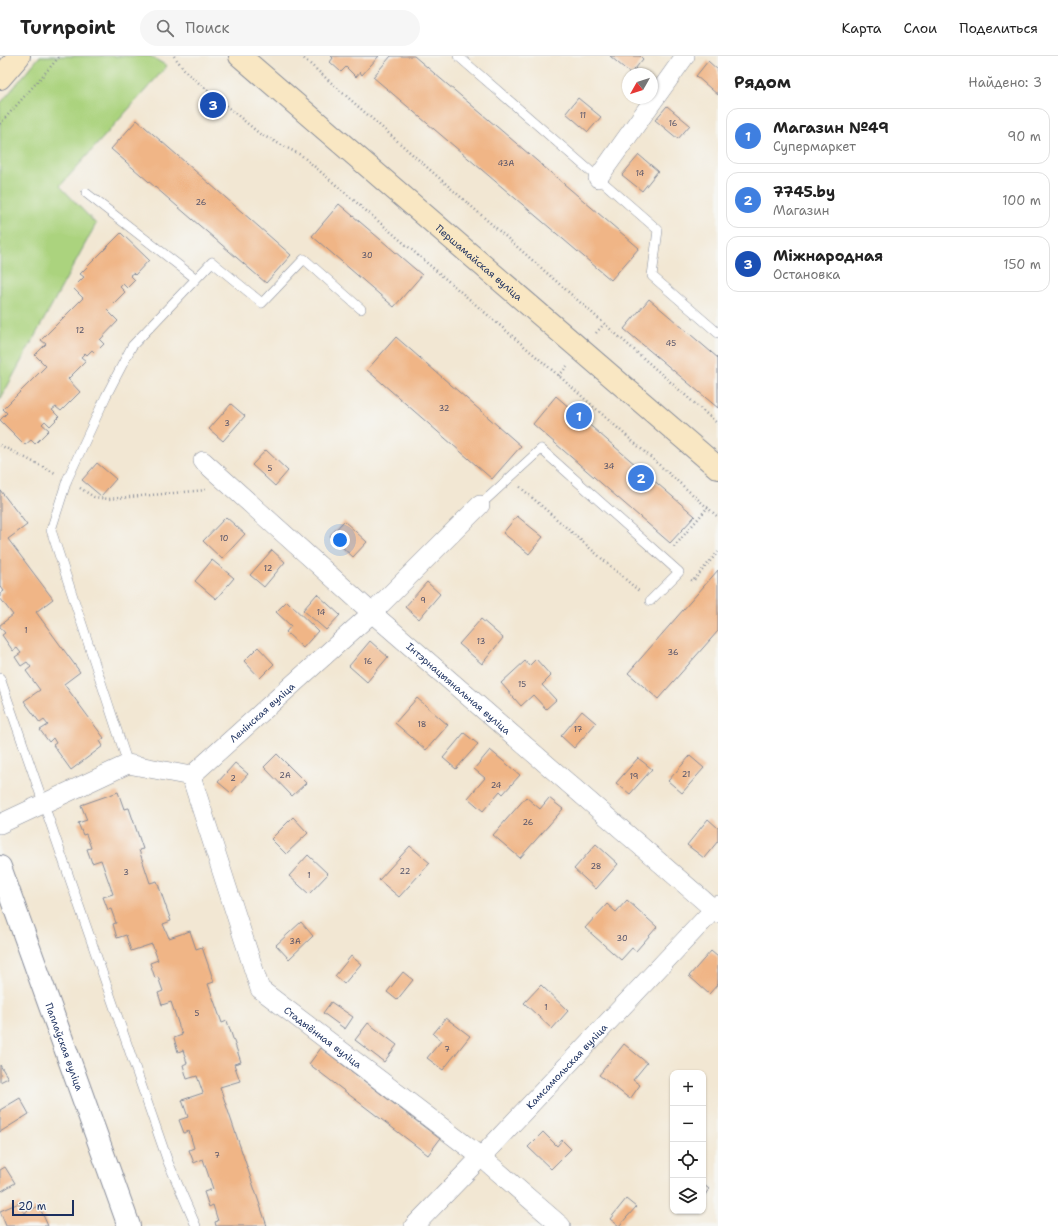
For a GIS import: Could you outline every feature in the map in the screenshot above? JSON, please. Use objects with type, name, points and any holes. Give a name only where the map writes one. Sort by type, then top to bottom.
[{"type":"main road","points":[[0,78],[19,56]]},
{"type":"main road","name":"Першамайская вуліца","points":[[251,60],[718,468]]},
{"type":"street","points":[[598,178],[685,56]]},
{"type":"street","name":"Інтэрнацыянальная вуліца","points":[[203,461],[372,613],[717,909]]},
{"type":"street","name":"Ленінская вуліца","points":[[191,776],[372,613],[480,505]]},
{"type":"street","points":[[0,824],[128,764],[191,776]]},
{"type":"street","name":"Стадыённая вуліца","points":[[191,776],[260,989],[481,1157],[561,1226]]},
{"type":"street","name":"Паплаўская вуліца","points":[[0,867],[129,1226]]},
{"type":"street","name":"Камсамольская вуліца","points":[[414,1226],[717,909]]},
{"type":"lane","points":[[458,56],[658,230],[652,276],[718,334]]},
{"type":"lane","points":[[86,193],[195,278]]},
{"type":"lane","points":[[128,764],[51,530],[67,480],[106,396],[132,346],[195,278],[212,262],[262,303],[304,259],[361,309]]},
{"type":"lane","points":[[480,505],[541,449],[679,572],[650,601]]},
{"type":"lane","points":[[0,678],[168,1162],[196,1226]]},
{"type":"path","points":[[0,124],[60,56]]},
{"type":"path","points":[[174,56],[187,73],[260,134],[301,155],[559,376],[718,516]]},
{"type":"path","points":[[301,56],[718,424]]},
{"type":"path","points":[[596,333],[604,324]]},
{"type":"path","points":[[559,376],[569,364]]},
{"type":"path","points":[[0,445],[67,480],[94,497],[108,499],[215,490],[236,492]]},
{"type":"path","points":[[510,478],[650,601]]},
{"type":"path","points":[[664,558],[708,507]]},
{"type":"path","points":[[679,572],[693,581],[718,552]]},
{"type":"green space","points":[[40,56],[150,56],[167,66],[60,186],[96,224],[0,400],[0,104]]},
{"type":"building","points":[[331,56],[379,56],[362,75],[360,72],[356,77],[346,67],[341,72],[330,62],[333,58]]},
{"type":"building","points":[[391,56],[414,56],[639,248],[611,280],[373,77]]},
{"type":"building","points":[[610,56],[640,56],[643,59],[636,68],[624,68]]},
{"type":"building","points":[[708,61],[718,70],[718,95],[696,76]]},
{"type":"building","points":[[578,98],[601,117],[588,132],[566,113]]},
{"type":"building","points":[[667,106],[690,125],[678,139],[655,120]]},
{"type":"building","points":[[137,120],[291,255],[266,283],[111,149]]},
{"type":"building","points":[[639,155],[658,171],[642,191],[622,175]]},
{"type":"building","points":[[339,204],[422,275],[394,307],[312,236]]},
{"type":"building","points":[[121,233],[149,260],[135,275],[133,273],[130,275],[135,280],[127,288],[123,284],[120,287],[125,292],[107,310],[118,321],[100,340],[104,344],[95,353],[92,350],[87,355],[85,353],[81,357],[86,361],[68,379],[80,392],[61,411],[56,407],[52,410],[59,417],[50,426],[45,421],[42,424],[49,430],[35,444],[31,440],[25,445],[0,420],[7,413],[3,409],[46,366],[35,355],[46,344],[41,340],[83,298],[73,288],[84,277],[80,274]]},
{"type":"building","points":[[649,299],[718,358],[718,408],[624,329]]},
{"type":"building","points":[[396,337],[521,446],[492,479],[367,370]]},
{"type":"building","points":[[556,396],[695,516],[670,543],[533,424]]},
{"type":"building","points":[[231,404],[245,416],[223,441],[209,429]]},
{"type":"building","points":[[266,450],[288,471],[275,486],[252,465]]},
{"type":"building","points":[[97,463],[116,479],[101,496],[82,480]]},
{"type":"building","points":[[0,490],[27,525],[8,539],[53,599],[36,612],[80,672],[64,684],[104,738],[100,741],[103,746],[71,770],[53,745],[56,743],[53,738],[49,742],[40,730],[48,725],[44,720],[40,723],[24,701],[40,690],[26,671],[31,667],[27,662],[21,666],[15,657],[21,653],[17,648],[13,651],[2,635],[5,633],[0,625],[13,615],[0,598],[0,594],[4,591],[1,587],[0,588]]},
{"type":"building","points":[[517,516],[543,537],[529,554],[503,533]]},
{"type":"building","points":[[226,517],[245,534],[222,559],[203,541]]},
{"type":"building","points":[[344,521],[367,542],[353,557],[330,536]]},
{"type":"building","points":[[272,550],[285,562],[264,587],[250,575]]},
{"type":"building","points":[[212,560],[234,578],[216,599],[195,581]]},
{"type":"building","points":[[718,570],[718,631],[658,699],[628,673]]},
{"type":"building","points":[[427,582],[440,594],[419,619],[405,607]]},
{"type":"building","points":[[317,594],[340,615],[326,630],[303,610]]},
{"type":"building","points":[[287,601],[318,631],[303,648],[286,632],[291,626],[276,612]]},
{"type":"building","points":[[481,619],[503,638],[482,664],[459,644]]},
{"type":"building","points":[[370,641],[388,657],[367,682],[349,666]]},
{"type":"building","points":[[258,647],[274,664],[260,678],[244,661]]},
{"type":"building","points":[[536,659],[551,676],[542,685],[556,700],[546,709],[533,695],[521,706],[501,683],[525,661],[529,666]]},
{"type":"building","points":[[417,698],[448,725],[426,750],[395,723]]},
{"type":"building","points":[[582,711],[596,723],[574,748],[561,736]]},
{"type":"building","points":[[464,733],[478,744],[456,769],[443,758]]},
{"type":"building","points":[[490,750],[520,775],[503,794],[500,791],[483,811],[468,798],[485,778],[474,769]]},
{"type":"building","points":[[277,754],[306,783],[292,796],[264,767]]},
{"type":"building","points":[[690,756],[704,768],[682,793],[668,781]]},
{"type":"building","points":[[638,758],[652,769],[630,794],[616,783]]},
{"type":"building","points":[[235,763],[248,774],[231,793],[218,782]]},
{"type":"building","points":[[118,792],[124,809],[129,808],[143,849],[139,850],[150,883],[157,881],[171,921],[163,924],[169,938],[190,931],[196,949],[202,947],[214,982],[208,984],[222,1023],[227,1021],[241,1062],[234,1064],[240,1081],[220,1087],[267,1226],[216,1226],[215,1222],[218,1221],[213,1205],[209,1207],[204,1192],[213,1189],[203,1159],[194,1163],[189,1150],[194,1148],[189,1131],[184,1133],[179,1120],[188,1117],[182,1100],[203,1093],[197,1076],[187,1079],[183,1065],[187,1063],[183,1050],[178,1052],[174,1038],[182,1035],[171,1002],[162,1005],[158,993],[163,991],[158,977],[155,978],[150,963],[158,960],[152,944],[131,951],[126,935],[117,938],[113,924],[116,923],[111,909],[108,910],[103,897],[113,894],[101,860],[92,863],[87,849],[91,848],[86,834],[83,835],[78,823],[87,820],[81,805]]},
{"type":"building","points":[[526,797],[540,809],[549,798],[563,809],[520,858],[493,835]]},
{"type":"building","points":[[293,817],[308,833],[286,854],[271,839]]},
{"type":"building","points":[[708,819],[718,828],[718,841],[704,858],[687,845]]},
{"type":"building","points":[[596,844],[618,864],[596,889],[574,869]]},
{"type":"building","points":[[410,846],[430,863],[399,897],[379,880]]},
{"type":"building","points":[[308,855],[328,874],[309,894],[289,876]]},
{"type":"building","points":[[627,900],[657,927],[636,951],[632,948],[621,960],[585,928],[607,904],[616,912]]},
{"type":"building","points":[[301,922],[313,936],[289,959],[276,945]]},
{"type":"building","points":[[711,951],[718,957],[718,984],[709,994],[689,976]]},
{"type":"building","points":[[351,956],[361,964],[344,984],[335,976]]},
{"type":"building","points":[[403,972],[413,980],[397,1000],[387,992]]},
{"type":"building","points":[[541,985],[568,1011],[552,1029],[524,1003]]},
{"type":"building","points":[[331,1002],[353,1017],[345,1029],[323,1013]]},
{"type":"building","points":[[446,1018],[470,1036],[443,1070],[427,1058],[441,1041],[433,1034]]},
{"type":"building","points":[[368,1023],[397,1045],[384,1062],[355,1040]]},
{"type":"building","points":[[624,1044],[647,1063],[633,1080],[640,1085],[630,1099],[599,1075]]},
{"type":"building","points":[[321,1048],[440,1139],[428,1155],[309,1064]]},
{"type":"building","points":[[0,1065],[8,1078],[0,1082]]},
{"type":"building","points":[[20,1098],[29,1114],[0,1132],[0,1110]]},
{"type":"building","points":[[543,1132],[557,1146],[562,1140],[571,1149],[551,1169],[528,1147]]},
{"type":"building","points":[[5,1167],[15,1183],[0,1192],[0,1170]]},
{"type":"building","points":[[706,1186],[709,1189],[706,1194]]},
{"type":"building","points":[[626,1199],[636,1207],[619,1226],[610,1219]]},
{"type":"building","points":[[19,1203],[24,1213],[39,1206],[48,1226],[6,1226],[0,1211]]},
{"type":"place","name":"Міжнародная","points":[[213,105]]},
{"type":"place","name":"Магазин №49","points":[[579,416]]},
{"type":"place","name":"7745.by","points":[[641,478]]}]
